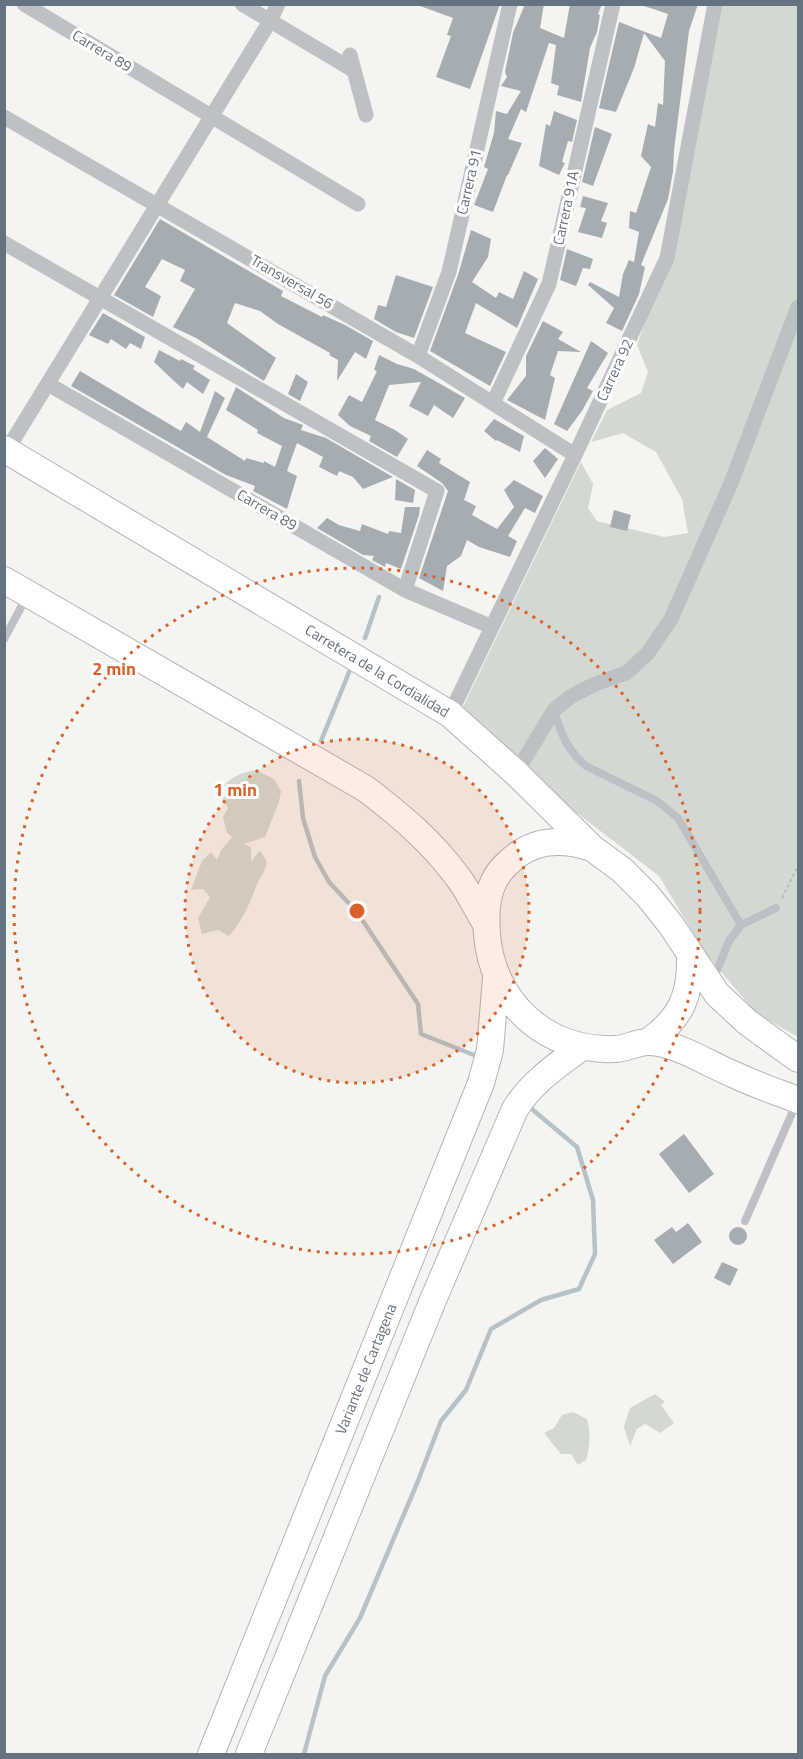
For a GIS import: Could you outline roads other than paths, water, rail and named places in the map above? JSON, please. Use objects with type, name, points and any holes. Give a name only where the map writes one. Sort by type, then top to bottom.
[{"type":"highway","name":"Carretera de la Cordialidad","points":[[6,450],[450,714],[516,773],[592,848],[622,870],[648,896],[671,925],[710,986],[747,1022],[798,1059]]},
{"type":"highway","points":[[4,580],[366,789],[401,815],[429,842],[458,877],[486,924]]},
{"type":"highway","points":[[592,848],[573,842],[554,841],[534,845],[517,854],[502,868],[492,885],[486,904],[488,952],[496,978],[517,1010],[546,1034],[582,1047],[616,1049],[649,1041],[665,1030],[678,1014],[691,976],[690,956]]},
{"type":"highway","name":"Variante de Cartagena","points":[[211,1755],[481,1083],[490,1050],[496,978]]},
{"type":"highway","points":[[649,1041],[676,1049],[798,1100]]},
{"type":"highway","points":[[249,1755],[433,1300],[515,1109],[541,1077],[582,1047]]},
{"type":"street","name":"Carrera 89","points":[[24,4],[358,204]]},
{"type":"street","points":[[242,4],[351,63],[366,115]]},
{"type":"street","points":[[6,450],[270,21],[278,4]]},
{"type":"street","name":"Carrera 91A","points":[[494,403],[549,284],[612,4]]},
{"type":"street","name":"Carrera 92","points":[[450,714],[667,258],[715,4]]},
{"type":"street","name":"Carrera 91","points":[[417,356],[449,272],[505,6]]},
{"type":"street","name":"Transversal 56","points":[[4,117],[158,204],[417,356],[575,455]]},
{"type":"street","points":[[4,243],[437,491],[405,590]]},
{"type":"street","points":[[516,773],[554,710],[570,697],[595,684],[626,673],[647,654],[671,619],[731,483],[798,307]]},
{"type":"street","name":"Carrera 89","points":[[48,384],[405,590],[492,627]]},
{"type":"lane","points":[[4,639],[28,594]]},
{"type":"lane","points":[[554,710],[564,742],[586,766],[657,801],[678,818],[741,926]]},
{"type":"lane","points":[[710,986],[729,941],[741,926],[776,908]]},
{"type":"lane","points":[[745,1221],[798,1100]]},
{"type":"waterway","points":[[365,638],[379,597]]},
{"type":"waterway","points":[[321,741],[352,665]]},
{"type":"waterway","points":[[299,781],[303,818],[315,857],[329,882],[357,912],[418,1004],[421,1034],[479,1057]]},
{"type":"waterway","points":[[304,1754],[325,1676],[360,1618],[441,1421],[466,1390],[491,1329],[541,1300],[579,1289],[595,1254],[593,1200],[577,1147],[533,1110]]}]
